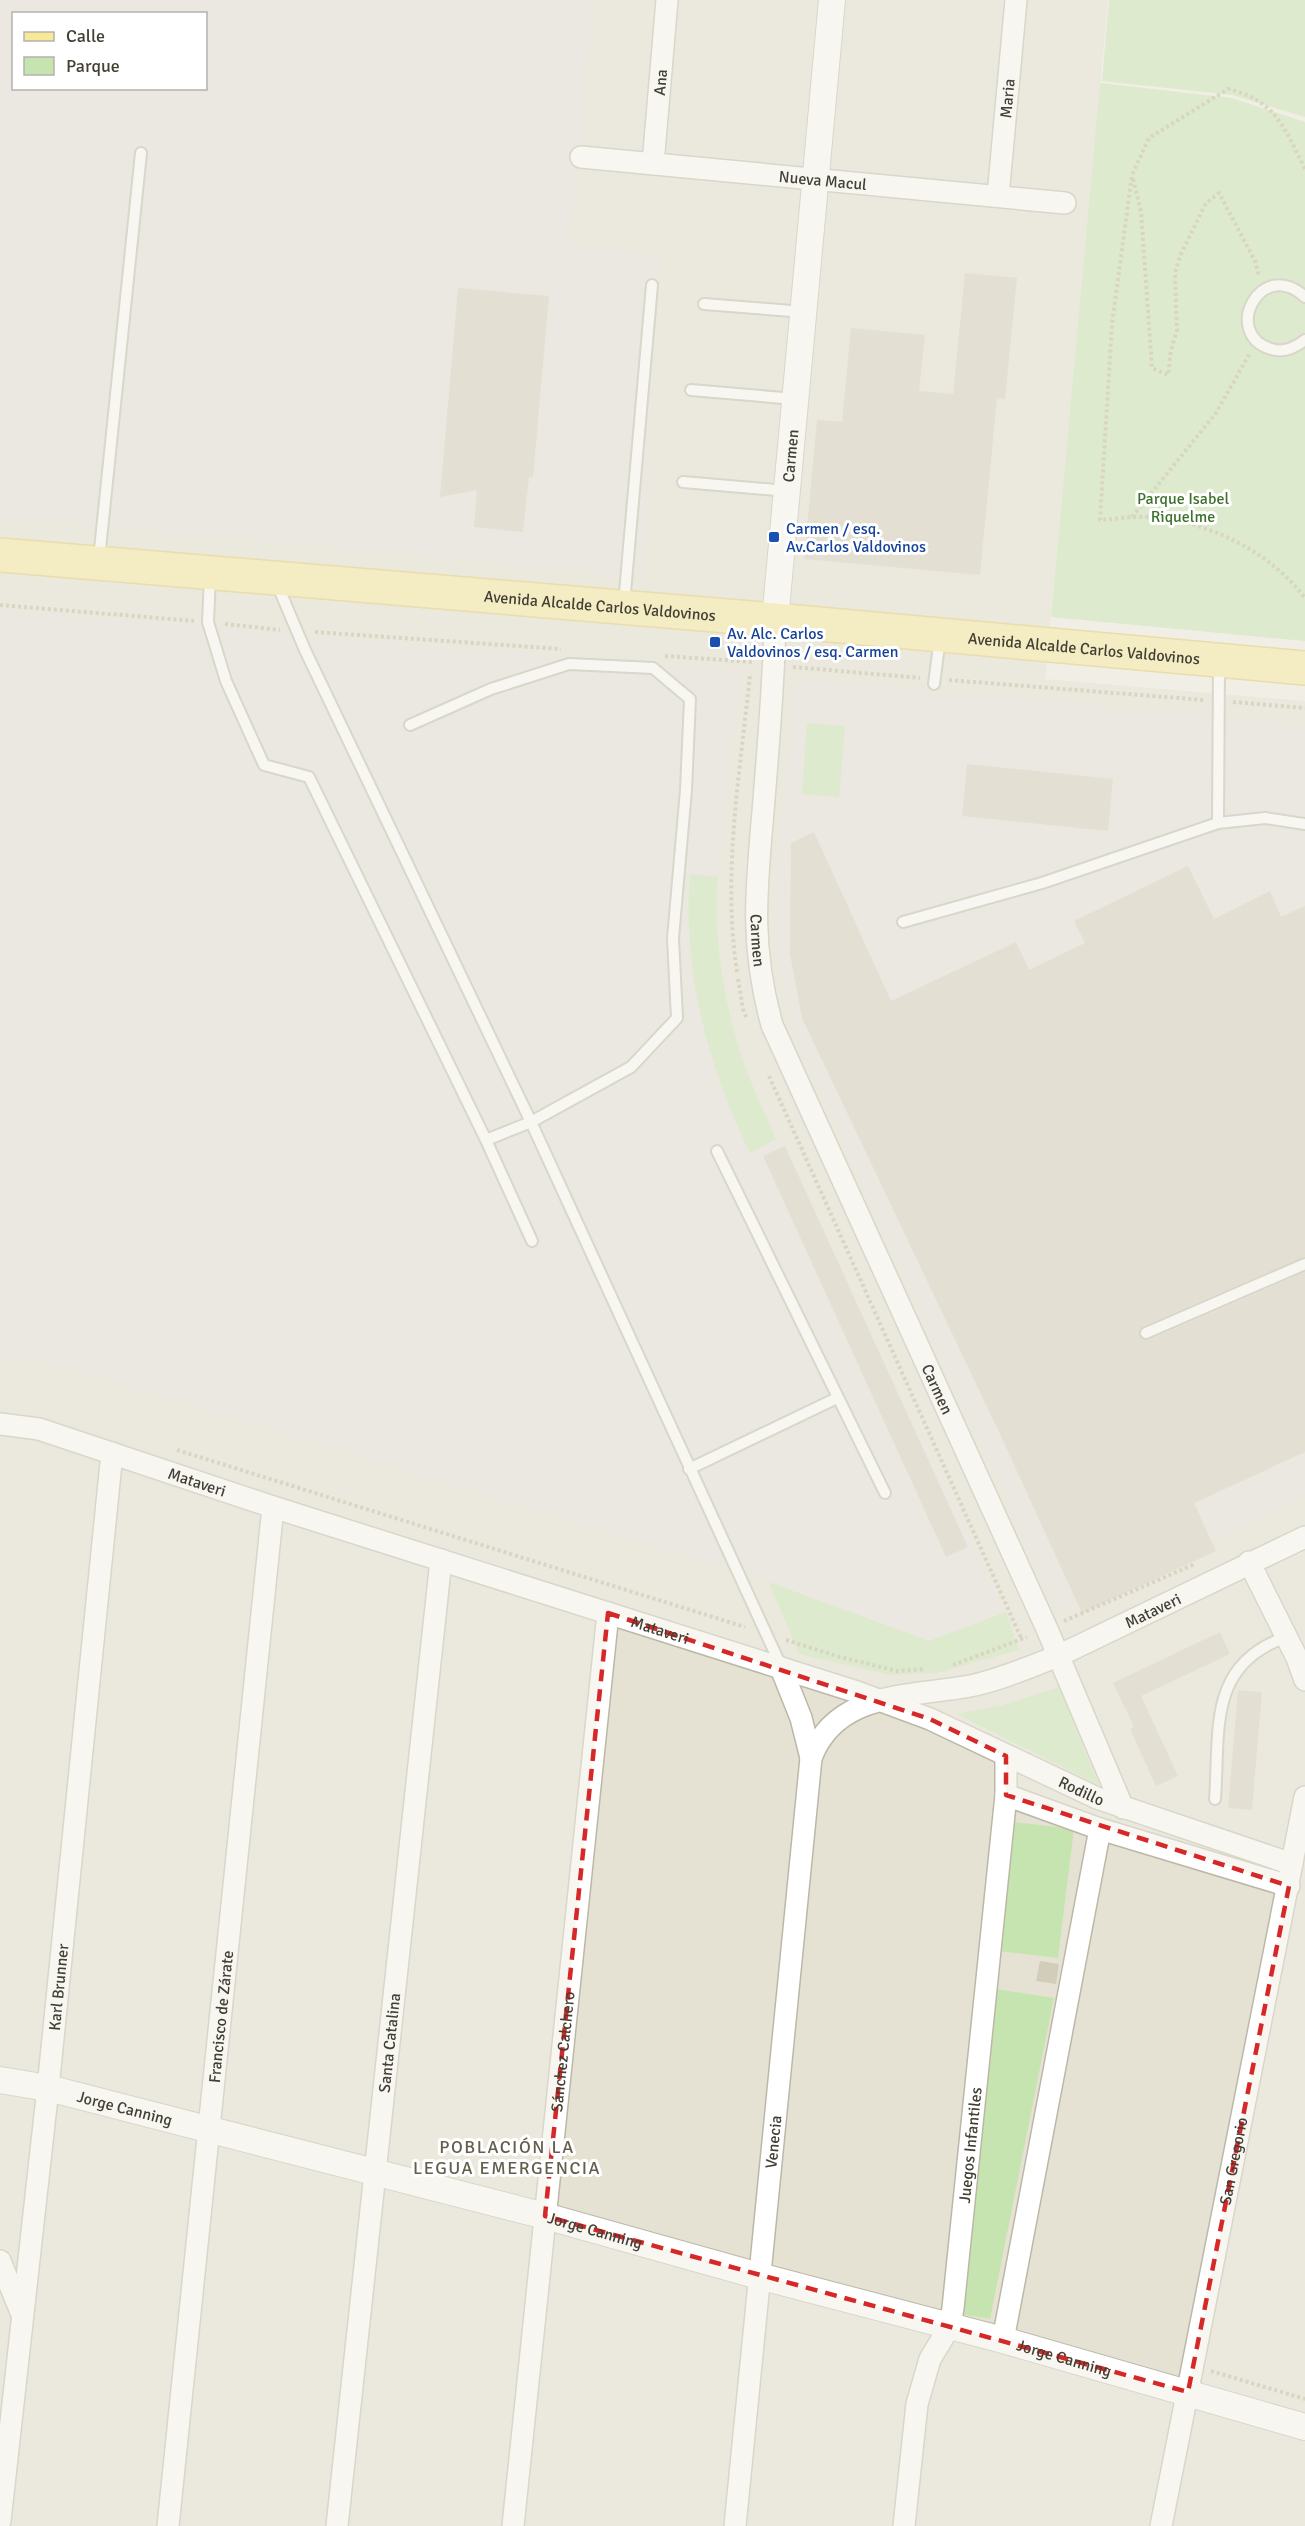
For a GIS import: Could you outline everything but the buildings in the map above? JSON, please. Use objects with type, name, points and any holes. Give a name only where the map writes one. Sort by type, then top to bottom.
[{"type":"main road","name":"Avenida Alcalde Carlos Valdovinos","points":[[0,555],[775,620],[1305,668]]},
{"type":"street","name":"Ana","points":[[653,164],[668,0]]},
{"type":"street","name":"Carmen","points":[[832,0],[775,620],[775,666],[755,905],[759,969],[767,1008],[779,1043],[1047,1629],[1123,1808]]},
{"type":"street","name":"Maria","points":[[998,196],[1016,0]]},
{"type":"street","name":"Nueva Macul","points":[[581,157],[1065,203]]},
{"type":"street","name":"Mataveri","points":[[0,1424],[39,1429],[273,1507],[857,1692],[878,1701],[986,1682],[1058,1656],[1305,1537]]},
{"type":"street","name":"Karl Brunner","points":[[0,2521],[48,2088],[112,1453]]},
{"type":"street","name":"Francisco de Zárate","points":[[168,2526],[273,1507]]},
{"type":"street","name":"Santa Catalina","points":[[338,2526],[441,1560]]},
{"type":"street","points":[[1249,1562],[1305,1680]]},
{"type":"street","name":"Sánchez Calchero","points":[[513,2526],[608,1613]]},
{"type":"street","name":"Venecia","points":[[782,1668],[801,1718],[811,1758]]},
{"type":"street","name":"Venecia","points":[[735,2526],[811,1758],[820,1738],[835,1722],[856,1707],[878,1701]]},
{"type":"street","name":"Rodillo","points":[[878,1701],[930,1719],[1096,1798],[1298,1866]]},
{"type":"street","name":"Juegos Infantiles","points":[[904,2526],[917,2404],[930,2359],[950,2326],[1006,1796],[1006,1756]]},
{"type":"street","name":"Rodillo","points":[[1006,1796],[1100,1829],[1288,1886]]},
{"type":"street","name":"San Gregorio","points":[[1161,2526],[1288,1886],[1298,1866],[1305,1797]]},
{"type":"street","points":[[1003,2340],[1100,1829]]},
{"type":"street","name":"Jorge Canning","points":[[0,2080],[48,2088],[545,2216],[759,2276],[1003,2340],[1305,2427]]},
{"type":"street","points":[[0,2261],[23,2315]]},
{"type":"lane","points":[[98,563],[141,153]]},
{"type":"lane","points":[[623,607],[652,285]]},
{"type":"lane","points":[[1305,297],[1298,290],[1285,285],[1271,286],[1259,293],[1248,311],[1248,322],[1257,341],[1266,347],[1287,350],[1305,340]]},
{"type":"lane","points":[[704,303],[804,312]]},
{"type":"lane","points":[[691,390],[796,399]]},
{"type":"lane","points":[[683,482],[787,491]]},
{"type":"lane","points":[[210,572],[208,622],[226,681],[264,765],[309,777],[486,1140],[532,1241]]},
{"type":"lane","points":[[275,578],[305,650],[531,1122],[782,1668]]},
{"type":"lane","points":[[934,684],[940,635]]},
{"type":"lane","points":[[1218,823],[1220,660]]},
{"type":"lane","points":[[410,725],[491,688],[569,664],[653,668],[690,699],[686,790],[673,938],[677,1018],[632,1068],[531,1122],[486,1140]]},
{"type":"lane","points":[[903,922],[1042,883],[1218,823],[1265,818],[1305,824]]},
{"type":"lane","points":[[717,1151],[885,1493]]},
{"type":"lane","points":[[1146,1334],[1305,1264]]},
{"type":"lane","points":[[689,1469],[837,1398]]},
{"type":"lane","points":[[1215,1799],[1221,1706],[1226,1686],[1250,1655],[1267,1644],[1286,1637]]},
{"type":"path","points":[[1305,169],[1282,122],[1250,94],[1228,89],[1149,138],[1132,175],[1112,324],[1100,520],[1150,517],[1206,529],[1234,540],[1282,572],[1305,598]]},
{"type":"path","points":[[1132,175],[1141,211],[1152,368],[1168,375],[1177,330],[1175,273],[1180,256],[1206,203],[1219,193],[1255,261],[1259,271],[1259,293]]},
{"type":"path","points":[[1132,518],[1216,413],[1257,341]]},
{"type":"path","points":[[174,1449],[840,1657],[897,1671],[927,1669]]},
{"type":"path","points":[[948,1667],[1047,1629],[1200,1562]]},
{"type":"highlighted area","points":[[608,1613],[930,1719],[1006,1756],[1006,1795],[1289,1886],[1188,2392],[545,2216]]},
{"type":"shaded area","points":[[0,0],[1108,0],[1045,679],[1305,701],[1305,2526],[0,2526]]},
{"type":"shaded area","points":[[0,0],[594,0],[570,246],[660,255],[643,577],[0,517]]},
{"type":"shaded area","points":[[0,609],[739,673],[718,877],[690,874],[690,956],[706,1040],[727,1102],[750,1153],[776,1139],[1006,1612],[929,1641],[769,1582],[72,1369],[46,1363],[0,1360]]},
{"type":"shaded area","points":[[797,679],[1305,726],[1305,1498],[1058,1615],[798,1043],[787,1006],[775,936],[775,873]]},
{"type":"green space","points":[[1109,0],[1305,0],[1305,117],[1232,95],[1102,81]]},
{"type":"green space","name":"Parque Isabel Riquelme","points":[[1100,83],[1232,98],[1305,122],[1305,641],[1051,617]]},
{"type":"green space","points":[[807,723],[845,726],[839,797],[802,794]]},
{"type":"green space","points":[[690,874],[718,877],[718,944],[724,989],[745,1065],[776,1139],[750,1153],[722,1086],[701,1017],[690,946]]},
{"type":"green space","points":[[769,1582],[929,1641],[1006,1612],[1019,1650],[937,1673],[890,1675],[799,1654]]},
{"type":"green space","points":[[1059,1687],[1099,1785],[956,1714],[1003,1705]]},
{"type":"green space","points":[[1014,1822],[1074,1829],[1058,1958],[998,1951]]},
{"type":"green space","points":[[996,1989],[1054,1998],[990,2319],[960,2314]]},
{"type":"place","name":"Carmen / esq. Av.Carlos Valdovinos","points":[[774,537]]},
{"type":"place","name":"Av. Alc. Carlos Valdovinos / esq. Carmen","points":[[715,642]]},
{"type":"district","name":"POBLACIÓN LA LEGUA EMERGENCIA","points":[[507,2157]]}]
